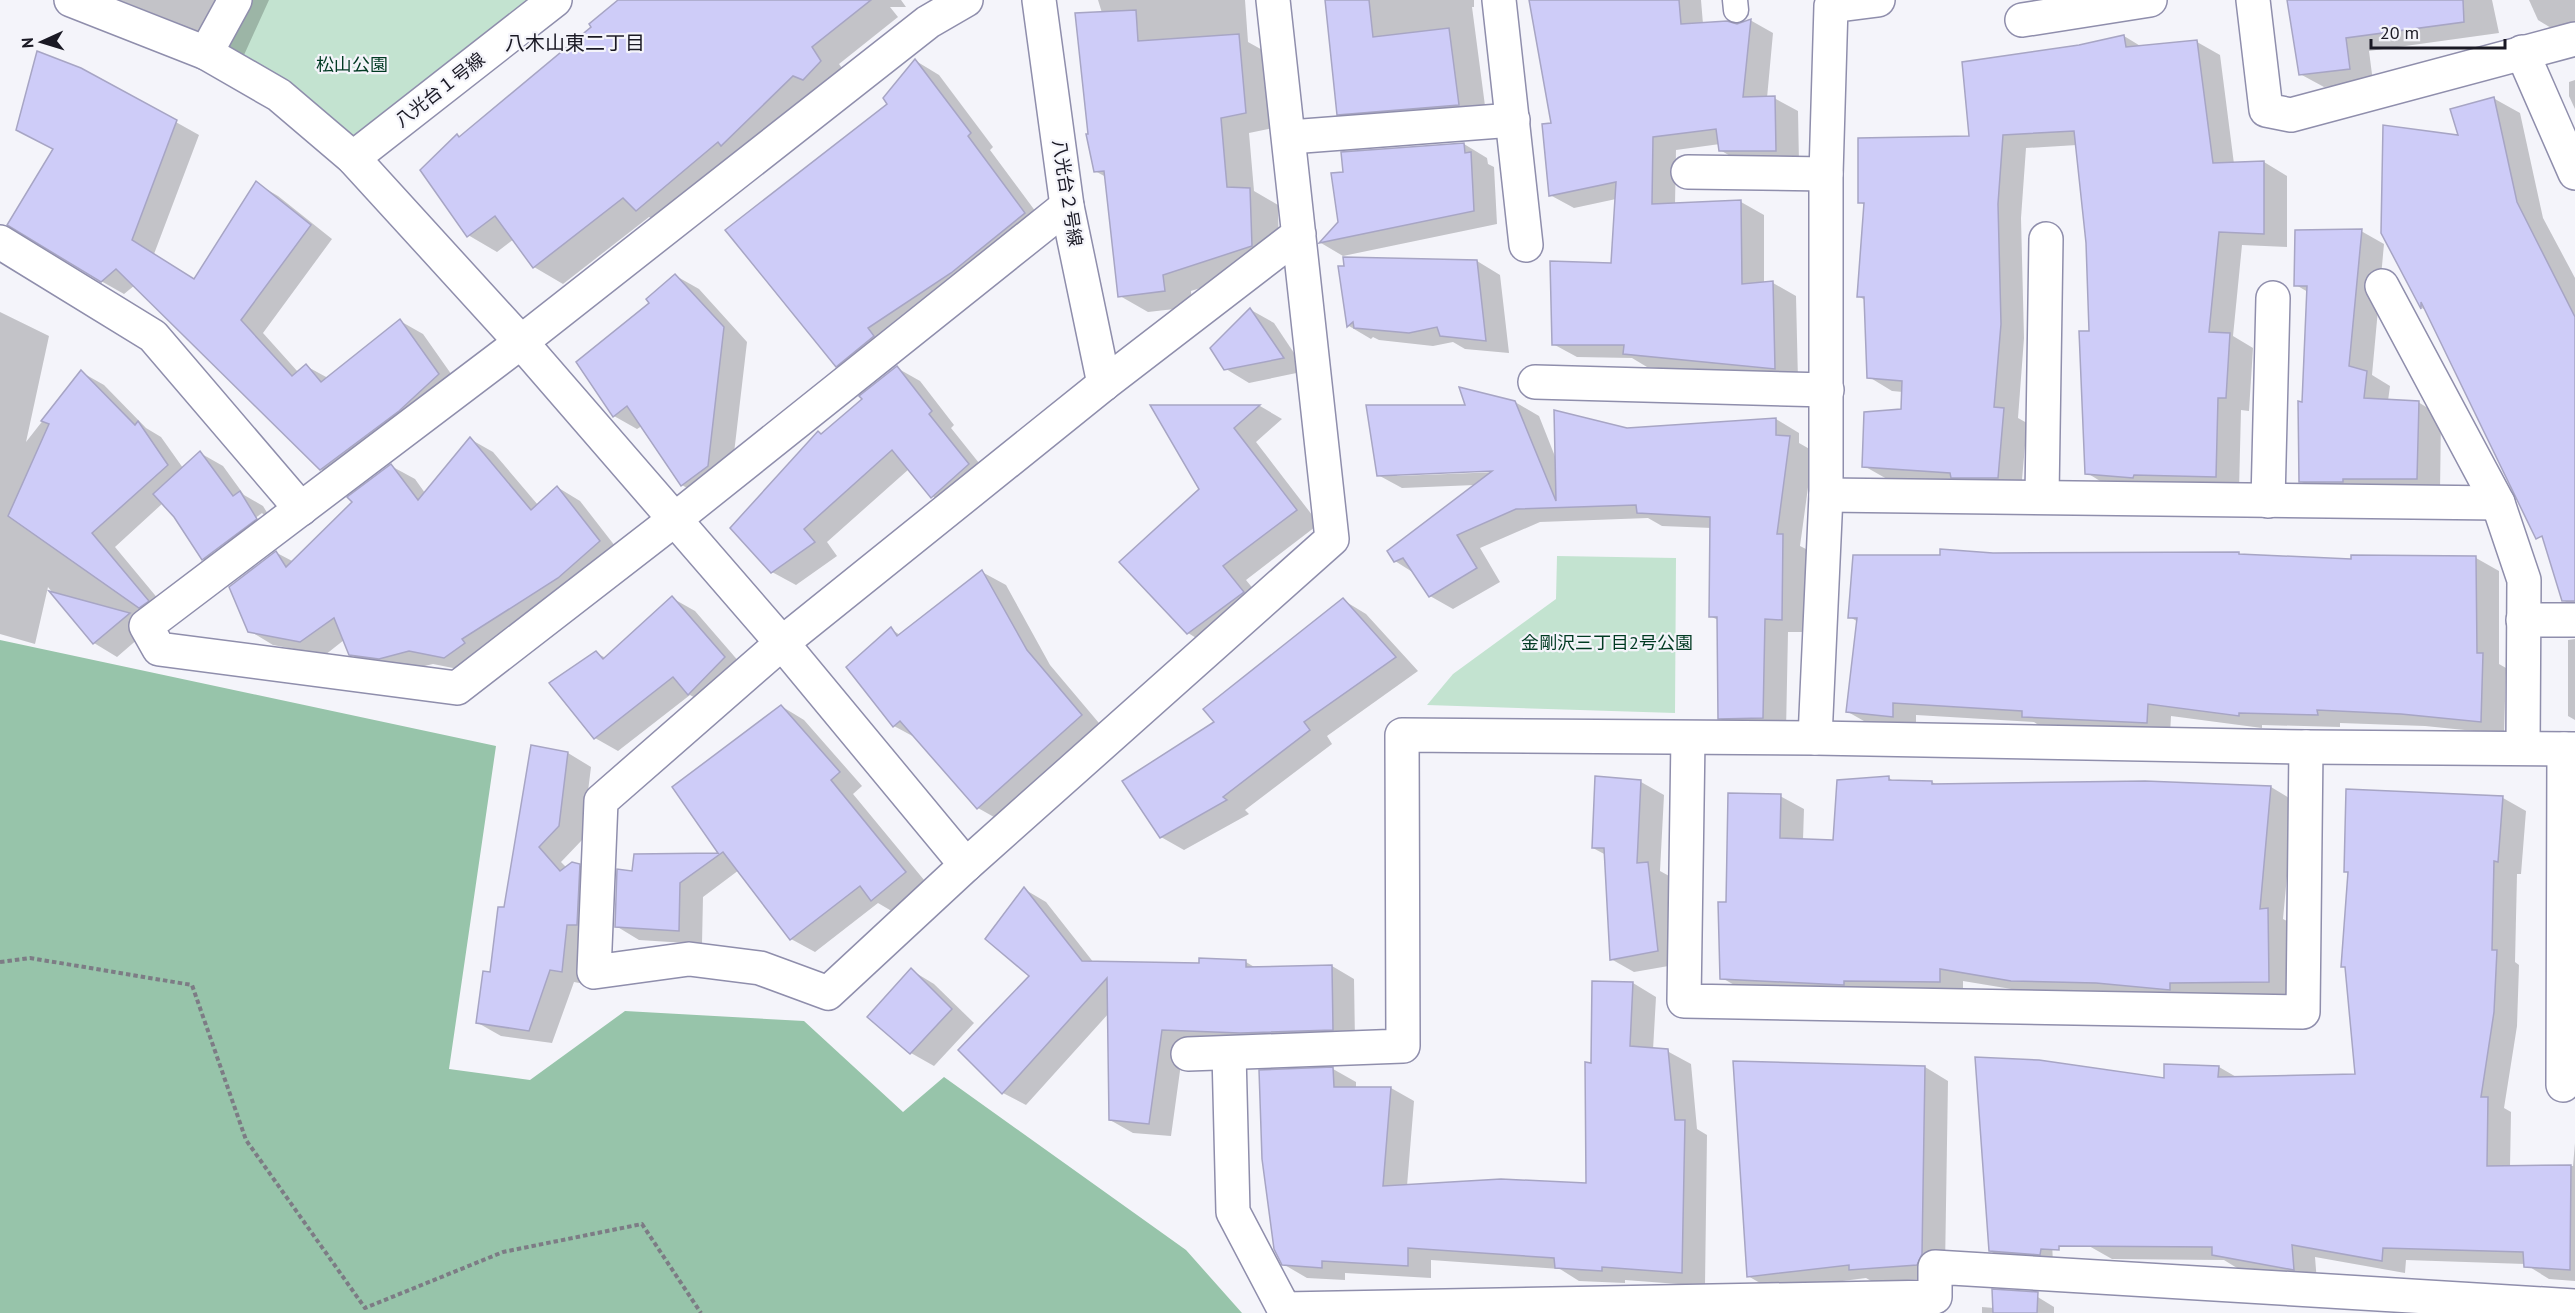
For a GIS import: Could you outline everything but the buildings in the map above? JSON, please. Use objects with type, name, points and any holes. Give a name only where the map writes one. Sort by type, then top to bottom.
[{"type":"street","points":[[71,0],[206,53],[279,95],[353,158],[521,342],[782,643],[966,865]]},
{"type":"street","points":[[206,53],[235,0]]},
{"type":"street","name":"八光台１号線","points":[[353,158],[555,0]]},
{"type":"street","points":[[966,0],[928,22],[521,342],[146,626],[159,649],[457,688],[674,520],[1067,206]]},
{"type":"street","name":"八光台２号線","points":[[1039,0],[1067,206],[1104,384]]},
{"type":"street","points":[[1273,0],[1290,137],[1332,539],[966,865],[828,993],[760,968],[689,959],[594,972],[601,801],[782,643],[1104,384],[1299,234]]},
{"type":"street","points":[[1499,0],[1526,245]]},
{"type":"street","points":[[1815,738],[1826,495],[1826,174],[1831,6],[1878,0]]},
{"type":"street","points":[[2022,20],[2150,0]]},
{"type":"street","points":[[2253,0],[2266,110],[2291,115],[2575,39]]},
{"type":"street","points":[[2522,52],[2575,173]]},
{"type":"street","points":[[1290,137],[1513,120]]},
{"type":"street","points":[[1688,172],[1826,174]]},
{"type":"street","points":[[2042,496],[2046,239]]},
{"type":"street","points":[[0,242],[153,336],[301,509]]},
{"type":"street","points":[[2382,286],[2498,503],[2524,580],[2523,747]]},
{"type":"street","points":[[2268,501],[2273,298]]},
{"type":"street","points":[[1535,382],[1827,390]]},
{"type":"street","points":[[1826,495],[2498,503]]},
{"type":"street","points":[[2523,620],[2575,620]]},
{"type":"street","points":[[1188,1054],[1403,1046],[1402,735],[1815,738],[2306,747],[2523,747],[2569,749],[2563,1085]]},
{"type":"street","points":[[1688,738],[1684,1001],[2291,1012],[2302,1012],[2306,747]]},
{"type":"street","points":[[1228,1053],[1233,1212],[1284,1309],[1936,1305],[1935,1267],[2575,1306]]},
{"type":"path","points":[[0,962],[30,958],[192,985],[246,1140],[365,1308],[503,1252],[642,1224],[701,1313]]},
{"type":"green space","name":"松山公園","points":[[251,0],[539,0],[353,146],[225,52]]},
{"type":"green space","name":"金剛沢三丁目2号公園","points":[[1557,556],[1676,558],[1675,713],[1427,705],[1453,674],[1556,599]]},
{"type":"green space","points":[[0,640],[496,746],[449,1069],[530,1080],[625,1011],[804,1021],[903,1112],[944,1077],[1186,1250],[1242,1313],[0,1313]]},
{"type":"district","name":"八木山東二丁目","points":[[575,43]]}]
